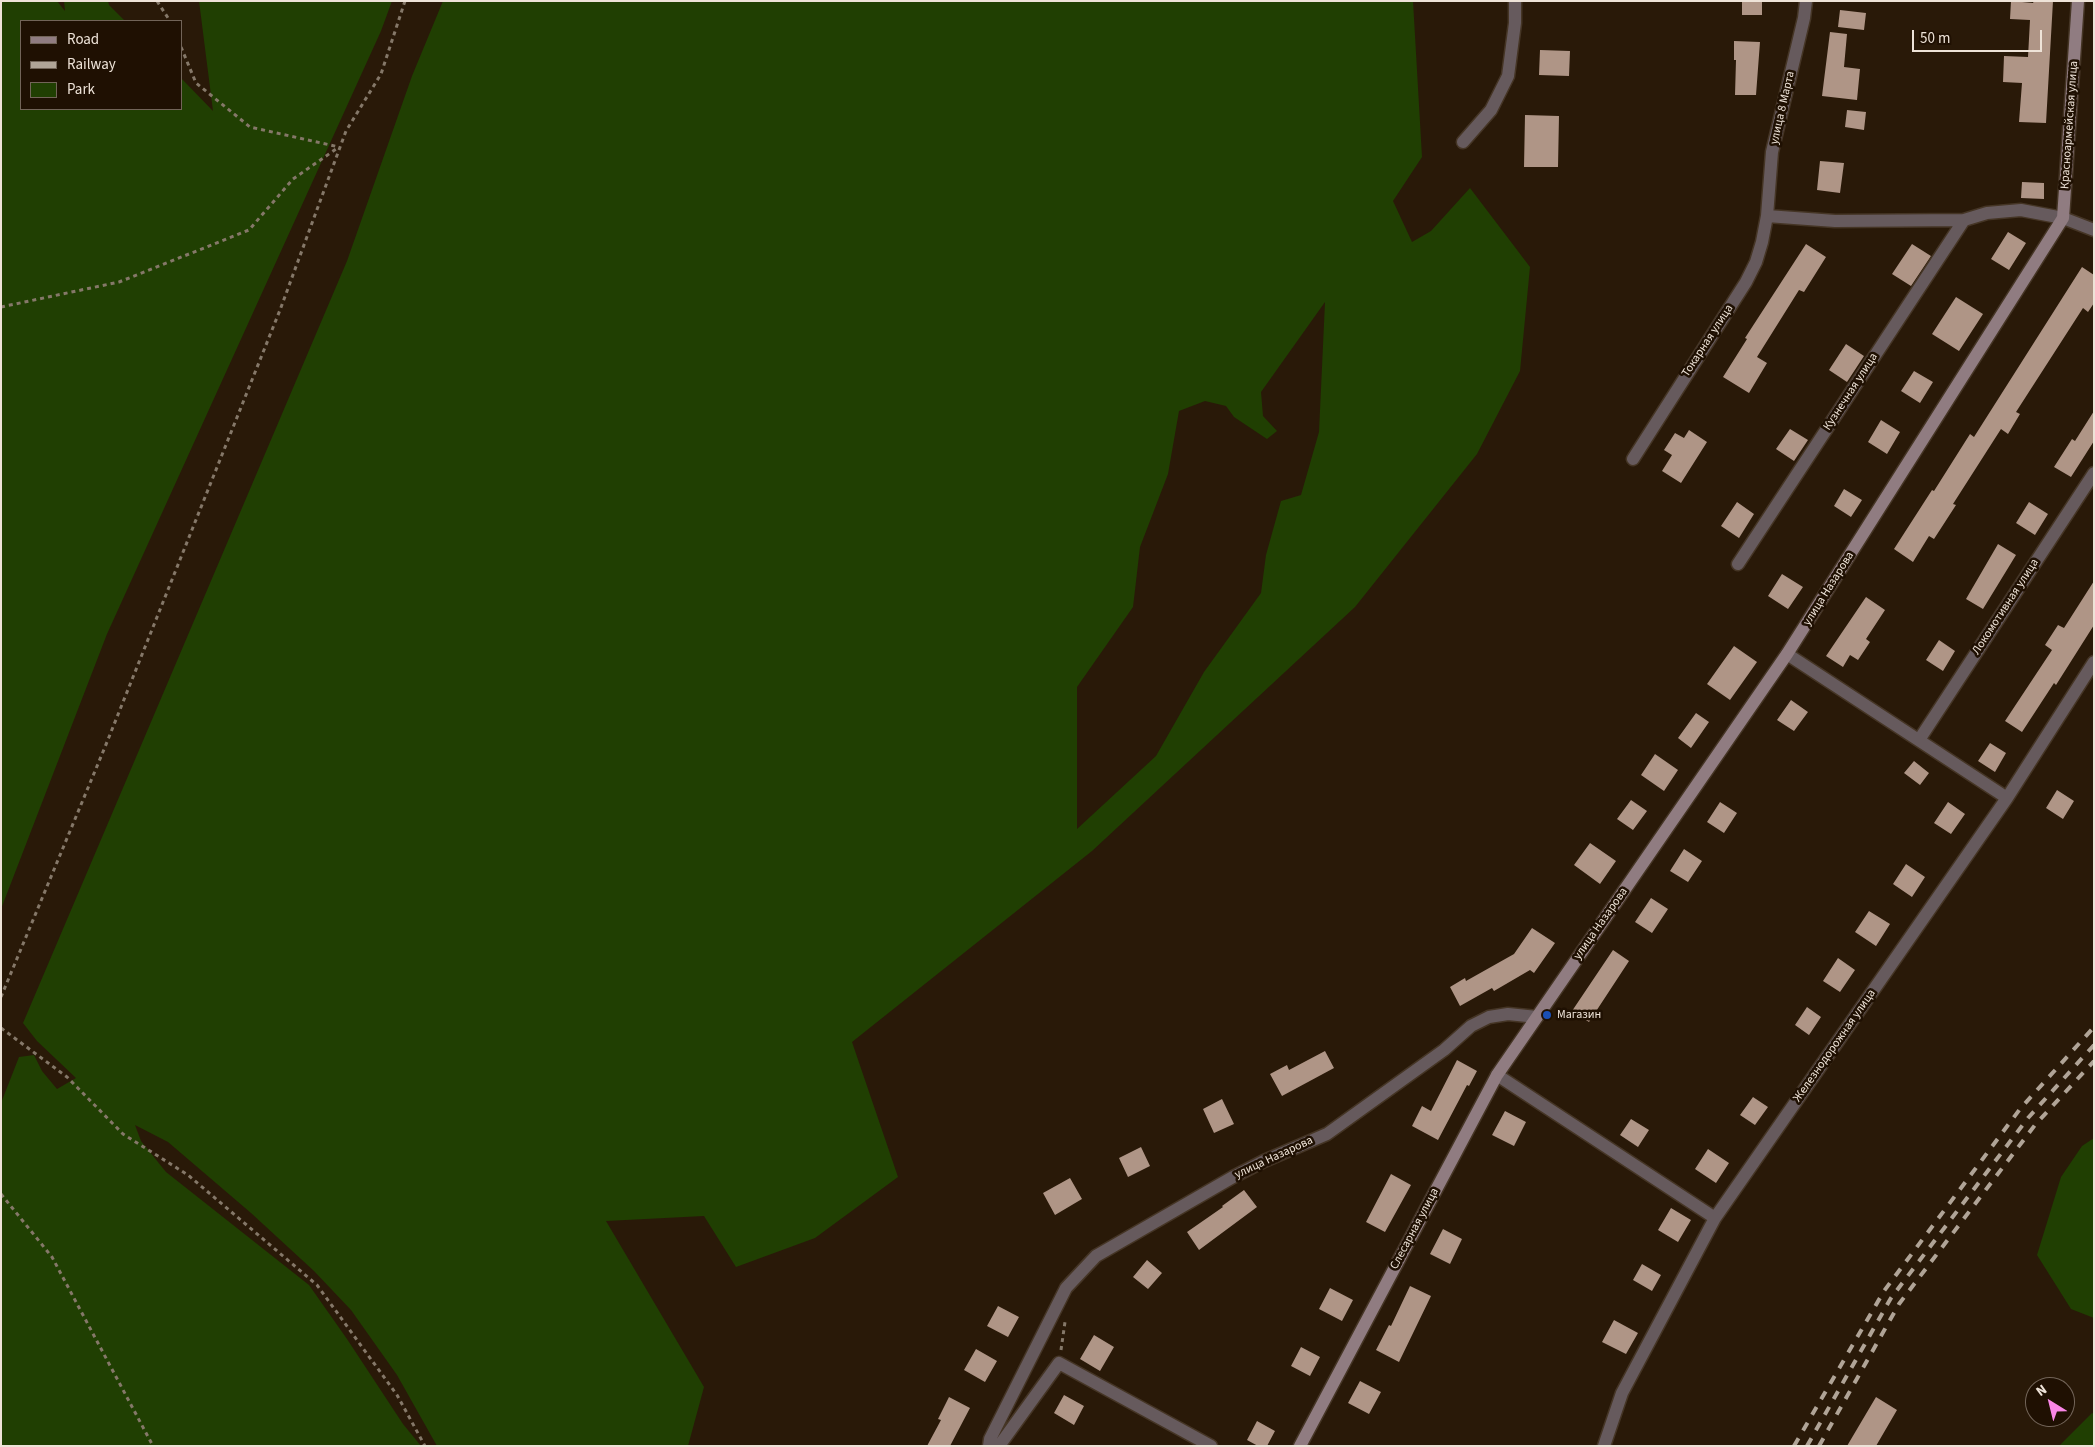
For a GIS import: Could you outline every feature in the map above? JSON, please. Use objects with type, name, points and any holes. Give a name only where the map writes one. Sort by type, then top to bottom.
[{"type":"street","points":[[1463,142],[1491,110],[1508,76],[1515,23],[1514,1]]},
{"type":"street","name":"улица 8 Марта","points":[[1767,216],[1772,152],[1804,18],[1806,1]]},
{"type":"street","name":"Красноармейская улица","points":[[2064,218],[2078,1]]},
{"type":"street","points":[[1767,216],[1835,221],[1964,220],[1987,213],[2020,210],[2064,218],[2094,230]]},
{"type":"street","name":"Токарная улица","points":[[1632,459],[1746,282],[1762,242],[1767,216]]},
{"type":"street","name":"улица Назарова","points":[[989,1446],[990,1439],[1066,1288],[1096,1256],[1233,1177],[1272,1157],[1327,1134],[1444,1050],[1471,1026],[1489,1017],[1508,1014],[1537,1016],[1787,654],[2064,218]]},
{"type":"street","name":"Кузнечная улица","points":[[1738,564],[1964,220]]},
{"type":"street","name":"Локомотивная улица","points":[[1919,740],[2094,473]]},
{"type":"street","points":[[1787,654],[2007,798]]},
{"type":"street","name":"Железнодорожная улица","points":[[1604,1446],[1622,1393],[1715,1218],[2007,798],[2094,662]]},
{"type":"street","name":"Слесарная улица","points":[[1300,1446],[1498,1074],[1537,1016]]},
{"type":"street","points":[[1498,1074],[1715,1218]]},
{"type":"street","points":[[999,1446],[1059,1363],[1210,1446]]},
{"type":"path","points":[[157,1],[169,20]]},
{"type":"path","points":[[1,997],[105,747],[280,310],[346,130],[380,74],[405,1]]},
{"type":"path","points":[[182,49],[196,83],[250,127],[340,147]]},
{"type":"path","points":[[1,307],[6,304],[119,282],[248,230],[293,179],[340,147]]},
{"type":"path","points":[[1,1028],[66,1077],[122,1134],[188,1175],[317,1285],[397,1394],[425,1446]]},
{"type":"path","points":[[1,1194],[52,1256],[153,1446]]},
{"type":"green space","points":[[1,1],[57,1],[65,11],[64,1],[108,1],[109,5],[124,20],[20,20],[20,110],[182,110],[182,79],[213,111],[199,1],[392,1],[381,31],[107,634],[1,909]]},
{"type":"green space","points":[[443,1],[1413,1],[1422,157],[1393,201],[1412,242],[1431,231],[1470,188],[1530,267],[1520,371],[1477,454],[1355,607],[1092,851],[852,1042],[898,1177],[815,1238],[736,1267],[704,1216],[606,1221],[704,1387],[688,1446],[437,1446],[397,1375],[351,1310],[314,1271],[251,1213],[168,1142],[135,1125],[141,1141],[166,1172],[309,1285],[403,1424],[421,1446],[1,1446],[1,1103],[19,1057],[34,1055],[42,1071],[57,1089],[76,1078],[37,1041],[23,1023],[347,261],[412,76]],"holes":[[[1325,302],[1319,432],[1301,495],[1281,501],[1266,555],[1261,593],[1204,672],[1156,756],[1077,829],[1077,687],[1133,607],[1140,547],[1168,474],[1179,411],[1205,401],[1226,406],[1234,417],[1267,439],[1277,431],[1263,416],[1261,392]]]},
{"type":"green space","points":[[2094,1138],[2094,1318],[2071,1309],[2037,1255],[2061,1177],[2082,1146]]},
{"type":"green space","points":[[2092,1413],[2094,1414],[2094,1446],[2059,1446]]},
{"type":"building","points":[[1742,1],[1762,1],[1762,15],[1742,15]]},
{"type":"building","points":[[2011,1],[2033,3],[2034,1],[2053,1],[2046,123],[2019,122],[2022,83],[2003,82],[2004,56],[2028,57],[2030,20],[2010,19]]},
{"type":"building","points":[[1840,10],[1866,13],[1864,30],[1838,27]]},
{"type":"building","points":[[1830,32],[1847,34],[1844,67],[1860,69],[1857,100],[1822,96]]},
{"type":"building","points":[[1734,41],[1760,42],[1756,95],[1735,95],[1736,60],[1734,60]]},
{"type":"building","points":[[1540,50],[1570,51],[1569,76],[1539,75]]},
{"type":"building","points":[[1847,110],[1866,112],[1864,130],[1845,127]]},
{"type":"building","points":[[1525,115],[1559,116],[1558,167],[1524,167]]},
{"type":"building","points":[[1820,161],[1844,163],[1840,193],[1817,190]]},
{"type":"building","points":[[2022,182],[2044,183],[2044,199],[2021,198]]},
{"type":"building","points":[[2008,232],[2026,243],[2009,270],[1991,259]]},
{"type":"building","points":[[1806,244],[1826,257],[1804,292],[1799,290],[1757,357],[1767,363],[1749,393],[1723,377],[1747,339],[1745,338]]},
{"type":"building","points":[[1912,244],[1931,256],[1911,286],[1892,274]]},
{"type":"building","points":[[2082,267],[2094,275],[2094,303],[2088,312],[2083,308],[2016,412],[2020,414],[2008,434],[2001,429],[1953,504],[1956,505],[1934,539],[1929,536],[1913,562],[1894,549],[1970,434],[1974,437]]},
{"type":"building","points":[[1956,297],[1983,314],[1959,351],[1932,334]]},
{"type":"building","points":[[1846,344],[1864,356],[1847,382],[1829,370]]},
{"type":"building","points":[[1914,371],[1933,382],[1920,403],[1901,391]]},
{"type":"building","points":[[2094,411],[2094,441],[2071,477],[2054,467],[2072,439],[2075,441]]},
{"type":"building","points":[[1881,420],[1900,432],[1887,454],[1868,442]]},
{"type":"building","points":[[1790,429],[1808,440],[1794,461],[1776,449]]},
{"type":"building","points":[[1689,430],[1707,442],[1681,483],[1662,471],[1672,455],[1664,450],[1675,433],[1684,438]]},
{"type":"building","points":[[1844,489],[1862,500],[1851,517],[1834,506]]},
{"type":"building","points":[[1737,502],[1754,514],[1739,538],[1721,526]]},
{"type":"building","points":[[2029,502],[2048,514],[2035,535],[2016,523]]},
{"type":"building","points":[[1998,544],[2016,555],[1983,609],[1966,599]]},
{"type":"building","points":[[1782,574],[1803,587],[1788,609],[1768,596]]},
{"type":"building","points":[[2094,581],[2094,625],[2056,685],[2054,683],[2022,732],[2005,721],[2052,650],[2045,645],[2058,625],[2064,628]]},
{"type":"building","points":[[1866,597],[1885,610],[1866,639],[1870,642],[1858,660],[1850,655],[1843,667],[1826,656]]},
{"type":"building","points":[[1939,640],[1955,651],[1943,671],[1926,660]]},
{"type":"building","points":[[1734,646],[1757,662],[1730,700],[1707,684]]},
{"type":"building","points":[[1791,700],[1808,712],[1794,731],[1777,720]]},
{"type":"building","points":[[1696,713],[1709,722],[1691,748],[1678,738]]},
{"type":"building","points":[[1990,743],[2006,753],[1995,772],[1978,761]]},
{"type":"building","points":[[1655,754],[1678,770],[1664,791],[1641,775]]},
{"type":"building","points":[[1914,761],[1929,773],[1920,785],[1904,773]]},
{"type":"building","points":[[2057,790],[2074,801],[2063,819],[2046,808]]},
{"type":"building","points":[[1631,800],[1647,811],[1633,830],[1617,819]]},
{"type":"building","points":[[1720,802],[1737,813],[1724,833],[1707,822]]},
{"type":"building","points":[[1948,802],[1965,814],[1951,834],[1934,823]]},
{"type":"building","points":[[1590,843],[1616,861],[1600,884],[1574,865]]},
{"type":"building","points":[[1684,849],[1702,861],[1688,882],[1670,871]]},
{"type":"building","points":[[1906,864],[1925,877],[1912,897],[1893,884]]},
{"type":"building","points":[[1651,898],[1668,909],[1652,933],[1635,922]]},
{"type":"building","points":[[1869,911],[1890,924],[1876,946],[1855,932]]},
{"type":"building","points":[[1532,928],[1555,943],[1534,973],[1530,970],[1494,991],[1492,988],[1460,1006],[1450,987],[1465,978],[1466,981],[1514,954]]},
{"type":"building","points":[[1613,950],[1629,961],[1589,1022],[1572,1011]]},
{"type":"building","points":[[1838,958],[1855,970],[1840,992],[1823,981]]},
{"type":"building","points":[[1807,1007],[1821,1017],[1809,1035],[1795,1025]]},
{"type":"building","points":[[1325,1051],[1334,1068],[1282,1096],[1270,1074],[1287,1065],[1289,1070]]},
{"type":"building","points":[[1457,1060],[1477,1071],[1469,1086],[1467,1085],[1438,1140],[1412,1126],[1422,1106],[1431,1111]]},
{"type":"building","points":[[1753,1097],[1768,1107],[1755,1125],[1740,1115]]},
{"type":"building","points":[[1222,1099],[1234,1124],[1214,1133],[1203,1109]]},
{"type":"building","points":[[1505,1111],[1526,1122],[1514,1146],[1492,1135]]},
{"type":"building","points":[[1631,1119],[1649,1130],[1638,1147],[1620,1135]]},
{"type":"building","points":[[1141,1147],[1150,1166],[1128,1177],[1119,1158]]},
{"type":"building","points":[[1708,1149],[1729,1163],[1716,1183],[1695,1169]]},
{"type":"building","points":[[1391,1174],[1411,1185],[1385,1232],[1366,1222]]},
{"type":"building","points":[[1070,1178],[1082,1199],[1055,1215],[1043,1193]]},
{"type":"building","points":[[1244,1190],[1257,1207],[1199,1250],[1187,1232]]},
{"type":"building","points":[[1671,1208],[1691,1220],[1678,1242],[1658,1230]]},
{"type":"building","points":[[1443,1229],[1462,1239],[1450,1264],[1430,1254]]},
{"type":"building","points":[[1147,1260],[1162,1273],[1148,1289],[1133,1277]]},
{"type":"building","points":[[1642,1264],[1661,1275],[1652,1291],[1633,1280]]},
{"type":"building","points":[[1410,1286],[1431,1296],[1399,1362],[1376,1350],[1389,1325],[1391,1326]]},
{"type":"building","points":[[1330,1288],[1353,1300],[1342,1321],[1319,1309]]},
{"type":"building","points":[[998,1306],[1019,1317],[1008,1337],[987,1326]]},
{"type":"building","points":[[1614,1320],[1638,1333],[1626,1354],[1602,1342]]},
{"type":"building","points":[[1094,1335],[1114,1347],[1100,1371],[1080,1359]]},
{"type":"building","points":[[1301,1347],[1320,1357],[1310,1376],[1291,1366]]},
{"type":"building","points":[[976,1349],[997,1361],[985,1382],[964,1370]]},
{"type":"building","points":[[1360,1381],[1381,1392],[1369,1414],[1348,1403]]},
{"type":"building","points":[[1064,1395],[1084,1406],[1074,1425],[1054,1413]]},
{"type":"building","points":[[949,1397],[970,1408],[950,1446],[927,1446],[941,1420],[938,1419]]},
{"type":"building","points":[[1876,1397],[1897,1410],[1876,1446],[1847,1446]]},
{"type":"building","points":[[1257,1421],[1275,1431],[1267,1446],[1258,1446],[1247,1440]]},
{"type":"railway","points":[[1794,1446],[1884,1291],[2020,1109],[2094,1027]]},
{"type":"railway","points":[[1807,1446],[1891,1298],[2028,1118],[2094,1045]]},
{"type":"railway","points":[[1819,1446],[1899,1304],[2035,1125],[2094,1061]]},
{"type":"place","name":"Магазин","points":[[1547,1015]]}]
